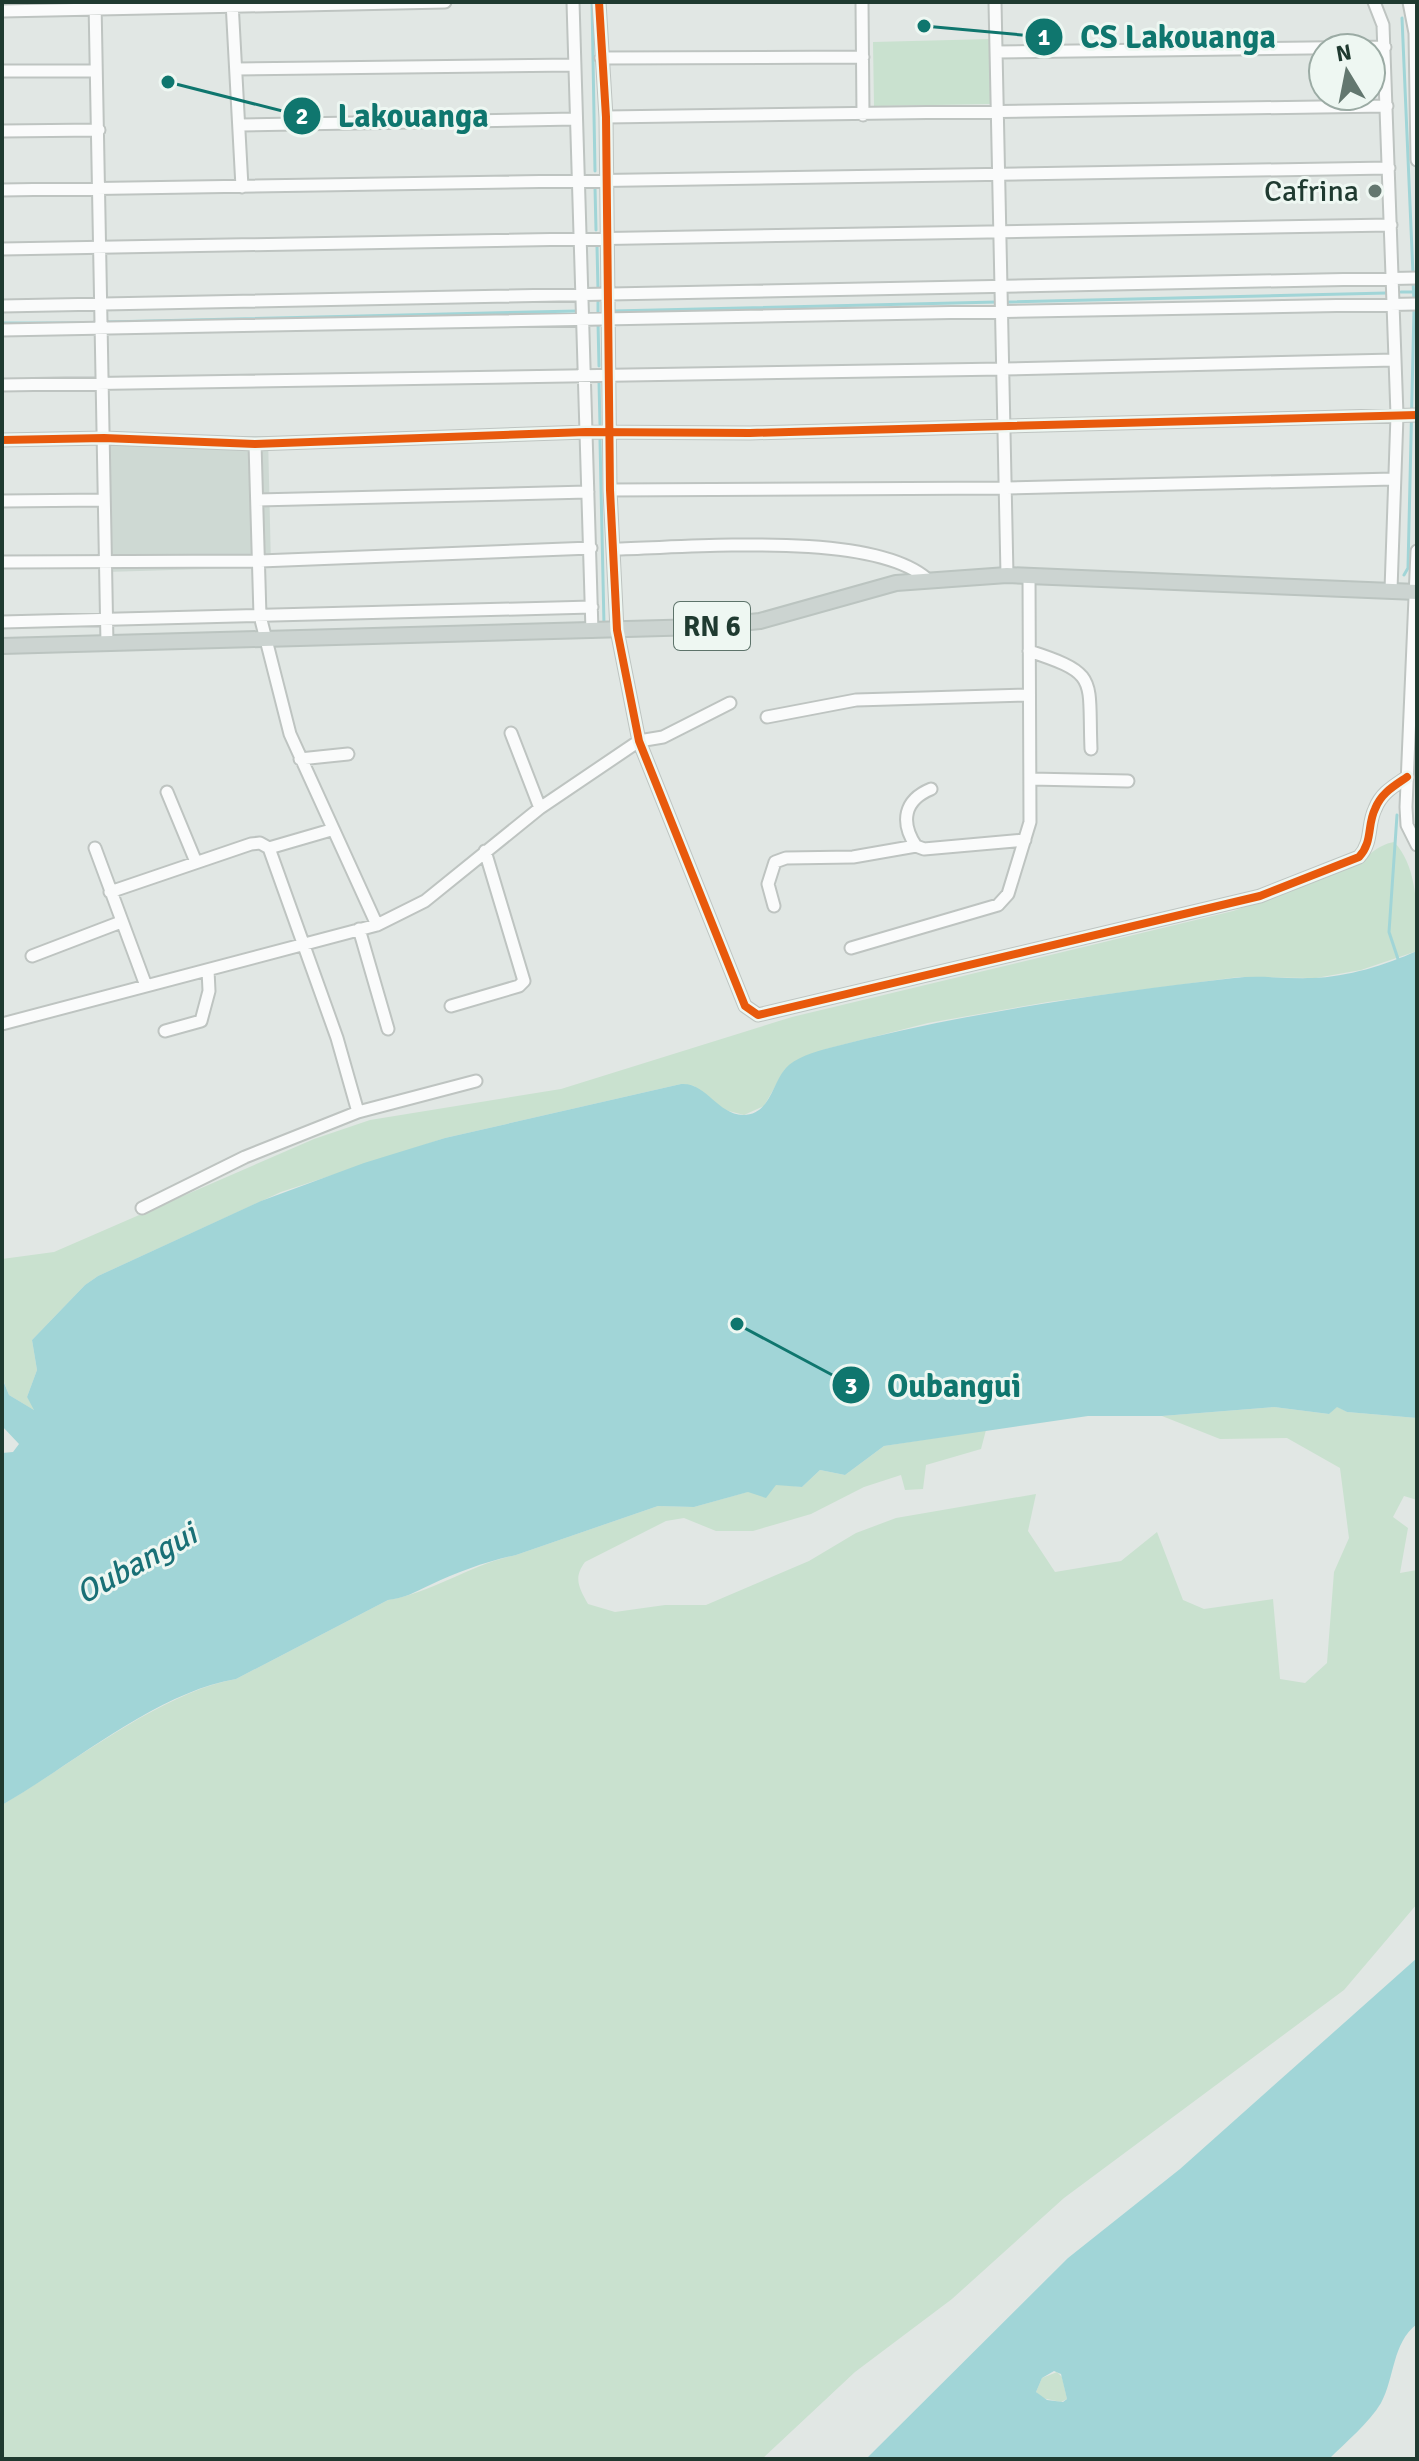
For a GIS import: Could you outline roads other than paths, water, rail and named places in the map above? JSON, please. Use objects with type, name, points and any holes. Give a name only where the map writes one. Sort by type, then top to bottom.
[{"type":"main road","name":"RN 6","points":[[2,646],[592,631],[760,621],[896,583],[1007,575],[1416,592]]},
{"type":"street","points":[[2,11],[95,5],[445,2]]},
{"type":"street","points":[[573,2],[592,631]]},
{"type":"street","points":[[599,2],[606,117],[604,179],[610,490],[617,630],[639,741],[745,1006],[758,1015],[1275,890],[1359,857],[1367,849],[1373,811],[1385,792],[1407,777]]},
{"type":"street","points":[[862,2],[863,115]]},
{"type":"street","points":[[995,2],[1007,575]]},
{"type":"street","points":[[1374,2],[1384,32]]},
{"type":"street","points":[[1409,2],[1416,28],[1417,160]]},
{"type":"street","points":[[95,5],[101,190],[100,331],[107,644]]},
{"type":"street","points":[[232,5],[241,125],[242,187]]},
{"type":"street","points":[[996,52],[1307,48]]},
{"type":"street","points":[[601,58],[863,57]]},
{"type":"street","points":[[237,69],[575,65]]},
{"type":"street","points":[[2,71],[95,71]]},
{"type":"street","points":[[1387,106],[1395,276],[1397,415],[1391,590]]},
{"type":"street","points":[[606,117],[1307,107]]},
{"type":"street","points":[[241,125],[576,119]]},
{"type":"street","points":[[2,131],[99,130]]},
{"type":"street","points":[[2,190],[1389,168]]},
{"type":"street","points":[[2,249],[1391,225]]},
{"type":"street","points":[[2,306],[1001,289],[1395,276],[1417,278]]},
{"type":"street","points":[[2,330],[100,331],[1417,304]]},
{"type":"street","points":[[2,385],[1395,360]]},
{"type":"street","points":[[2,440],[104,438],[255,444],[586,432],[1004,427],[1417,415]]},
{"type":"street","points":[[255,444],[260,616],[265,640],[300,759],[377,925]]},
{"type":"street","points":[[610,490],[1006,488],[1394,479]]},
{"type":"street","points":[[257,500],[588,492]]},
{"type":"street","points":[[2,501],[104,500]]},
{"type":"street","points":[[613,549],[840,547],[897,559],[927,579]]},
{"type":"street","points":[[2,562],[260,561],[591,548]]},
{"type":"street","points":[[1417,551],[1407,777],[1407,825],[1417,845]]},
{"type":"street","points":[[851,948],[998,905],[1008,894],[1030,822],[1027,695],[1029,575]]},
{"type":"street","points":[[2,622],[592,607]]},
{"type":"street","points":[[1029,651],[1072,665],[1083,674],[1088,686],[1091,749]]},
{"type":"street","points":[[767,717],[856,700],[1027,695]]},
{"type":"street","points":[[2,1024],[145,983],[208,970],[377,925],[425,901],[540,808],[639,741],[663,737],[730,703]]},
{"type":"street","points":[[511,733],[540,808]]},
{"type":"street","points":[[300,759],[348,754]]},
{"type":"street","points":[[1030,779],[1128,781]]},
{"type":"street","points":[[916,846],[909,836],[907,809],[911,800],[931,789]]},
{"type":"street","points":[[167,792],[196,862]]},
{"type":"street","points":[[269,848],[331,830]]},
{"type":"street","points":[[774,906],[768,884],[775,862],[786,858],[853,857],[916,846],[924,849],[1025,840]]},
{"type":"street","points":[[110,892],[251,844],[260,843],[269,848],[337,1038],[358,1112]]},
{"type":"street","points":[[95,848],[145,983]]},
{"type":"street","points":[[451,1006],[519,986],[524,981],[485,851]]},
{"type":"street","points":[[32,956],[121,922]]},
{"type":"street","points":[[359,929],[388,1029]]},
{"type":"street","points":[[165,1031],[201,1021],[209,991],[208,970]]},
{"type":"street","points":[[142,1208],[245,1157],[358,1112],[476,1081]]},
{"type":"water","points":[[1417,951],[1417,1418],[1347,1412],[1337,1407],[1329,1414],[1274,1407],[1162,1416],[1088,1416],[884,1446],[845,1475],[820,1470],[802,1487],[776,1485],[766,1498],[748,1492],[694,1507],[658,1506],[473,1567],[400,1598],[388,1600],[236,1679],[206,1687],[146,1714],[2,1805],[2,1453],[13,1452],[19,1444],[2,1426],[2,1378],[9,1395],[34,1410],[27,1397],[37,1370],[32,1340],[85,1285],[98,1276],[261,1201],[364,1163],[445,1138],[681,1084],[698,1088],[734,1113],[752,1114],[765,1104],[785,1069],[794,1061],[818,1051],[879,1036],[979,1015],[1132,991],[1244,977],[1312,978],[1353,973]]},
{"type":"water","points":[[1417,1958],[1417,2324],[1398,2350],[1381,2403],[1364,2425],[1329,2459],[866,2459],[1068,2258],[1180,2169]],"holes":[[[1054,2371],[1061,2374],[1067,2399],[1063,2402],[1047,2400],[1036,2392],[1042,2378]]]},
{"type":"waterway","points":[[592,2],[595,171]]},
{"type":"waterway","points":[[1402,18],[1413,274]]},
{"type":"waterway","points":[[595,187],[596,230]]},
{"type":"waterway","points":[[597,246],[598,289]]},
{"type":"waterway","points":[[1413,281],[1414,302]]},
{"type":"waterway","points":[[1401,292],[1413,292]]},
{"type":"waterway","points":[[1009,302],[1387,293]]},
{"type":"waterway","points":[[598,301],[598,317]]},
{"type":"waterway","points":[[613,311],[997,302]]},
{"type":"waterway","points":[[1404,575],[1408,568],[1414,309]]},
{"type":"waterway","points":[[108,322],[577,311]]},
{"type":"waterway","points":[[598,322],[599,366]]},
{"type":"waterway","points":[[2,323],[96,323]]},
{"type":"waterway","points":[[599,382],[600,424]]},
{"type":"waterway","points":[[600,440],[604,625]]},
{"type":"waterway","points":[[1397,815],[1389,932],[1399,962]]},
{"type":"place","name":"CS Lakouanga","points":[[924,26]]},
{"type":"place","name":"Lakouanga","points":[[168,82]]},
{"type":"place","name":"Cafrina","points":[[1375,191]]},
{"type":"place","name":"Oubangui","points":[[737,1324]]}]
